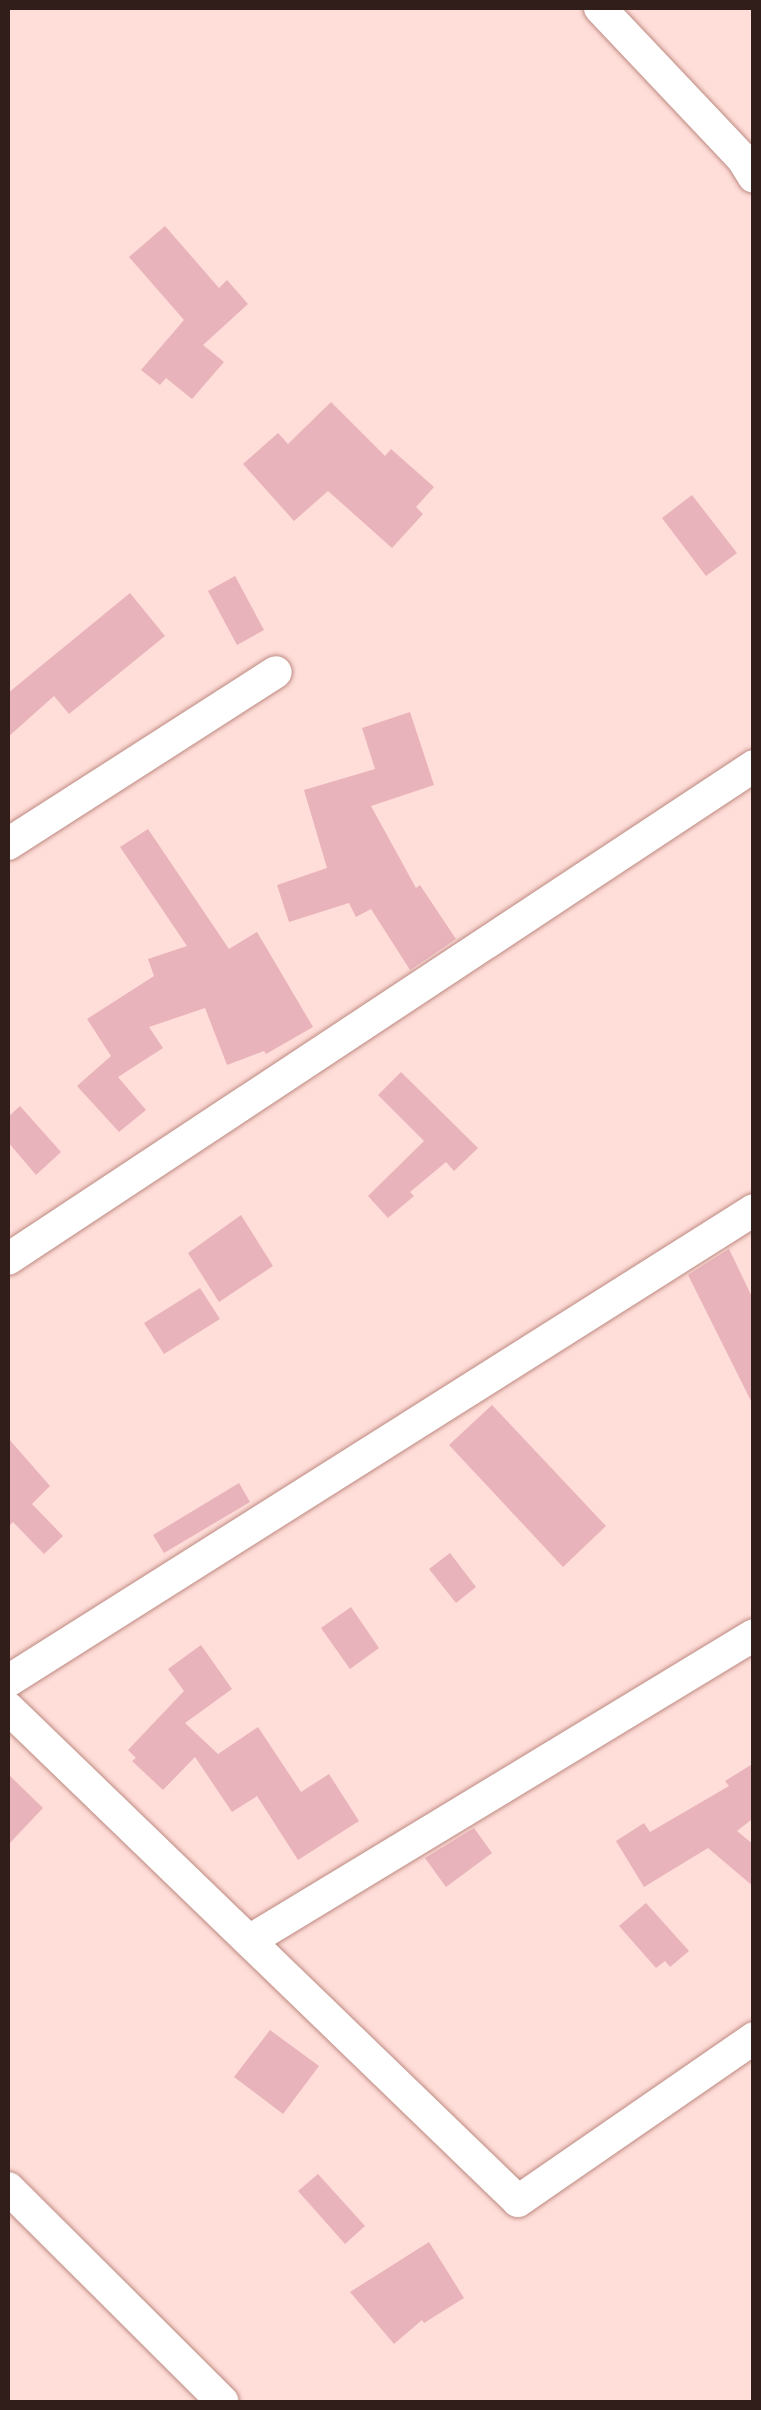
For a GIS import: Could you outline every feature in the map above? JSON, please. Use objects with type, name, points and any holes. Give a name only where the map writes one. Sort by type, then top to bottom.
[{"type":"street","points":[[600,8],[742,158],[754,178]]},
{"type":"street","points":[[8,844],[276,672]]},
{"type":"street","points":[[8,1259],[754,766]]},
{"type":"street","points":[[8,1681],[754,1210]]},
{"type":"street","points":[[248,1941],[754,1635]]},
{"type":"street","points":[[8,1708],[518,2201],[754,2038]]},
{"type":"street","points":[[8,2188],[224,2402]]},
{"type":"building","points":[[165,226],[219,288],[227,280],[248,304],[203,345],[224,362],[192,399],[166,378],[160,385],[141,370],[184,320],[129,257]]},
{"type":"building","points":[[331,402],[385,456],[391,449],[434,487],[416,507],[423,514],[392,548],[328,491],[294,521],[243,464],[278,433],[288,444]]},
{"type":"building","points":[[692,495],[737,553],[706,576],[662,518]]},
{"type":"building","points":[[235,576],[264,630],[237,645],[208,591]]},
{"type":"building","points":[[130,593],[165,636],[69,714],[54,696],[8,737],[8,693]]},
{"type":"building","points":[[410,712],[434,785],[371,806],[416,888],[420,885],[456,939],[410,970],[371,909],[356,917],[349,903],[289,922],[277,885],[327,868],[304,790],[375,769],[362,728]]},
{"type":"building","points":[[148,829],[229,949],[257,932],[313,1027],[266,1054],[264,1051],[227,1065],[205,1008],[149,1027],[163,1048],[118,1077],[146,1110],[119,1132],[77,1086],[111,1056],[87,1019],[154,976],[148,959],[187,946],[120,847]]},
{"type":"building","points":[[401,1072],[478,1148],[454,1171],[446,1162],[410,1192],[414,1196],[388,1218],[368,1196],[424,1141],[378,1095]]},
{"type":"building","points":[[20,1106],[61,1152],[36,1175],[8,1142],[8,1117]]},
{"type":"building","points":[[241,1215],[273,1266],[219,1302],[188,1253]]},
{"type":"building","points":[[729,1249],[754,1301],[754,1407],[688,1275]]},
{"type":"building","points":[[200,1288],[220,1319],[164,1354],[144,1323]]},
{"type":"building","points":[[492,1405],[606,1526],[563,1567],[449,1445]]},
{"type":"building","points":[[8,1438],[50,1486],[32,1504],[63,1536],[44,1554],[13,1522],[8,1527]]},
{"type":"building","points":[[239,1483],[250,1502],[164,1553],[153,1535]]},
{"type":"building","points":[[450,1553],[476,1587],[456,1603],[429,1569]]},
{"type":"building","points":[[351,1607],[379,1648],[350,1669],[321,1628]]},
{"type":"building","points":[[201,1645],[232,1689],[185,1723],[218,1754],[258,1727],[301,1792],[329,1774],[359,1821],[298,1860],[257,1796],[232,1812],[195,1757],[163,1790],[132,1761],[136,1758],[128,1750],[184,1691],[168,1669]]},
{"type":"building","points":[[754,1763],[754,1825],[751,1820],[737,1831],[754,1845],[754,1887],[708,1848],[644,1887],[616,1841],[644,1823],[650,1832],[729,1786],[725,1781]]},
{"type":"building","points":[[8,1774],[43,1808],[8,1845]]},
{"type":"building","points":[[474,1828],[492,1853],[446,1887],[425,1858]]},
{"type":"building","points":[[646,1903],[689,1951],[670,1967],[665,1961],[656,1968],[619,1926]]},
{"type":"building","points":[[270,2030],[319,2066],[283,2114],[234,2077]]},
{"type":"building","points":[[318,2174],[365,2226],[345,2244],[298,2191]]},
{"type":"building","points":[[429,2242],[464,2298],[424,2323],[422,2320],[394,2344],[350,2292]]}]
